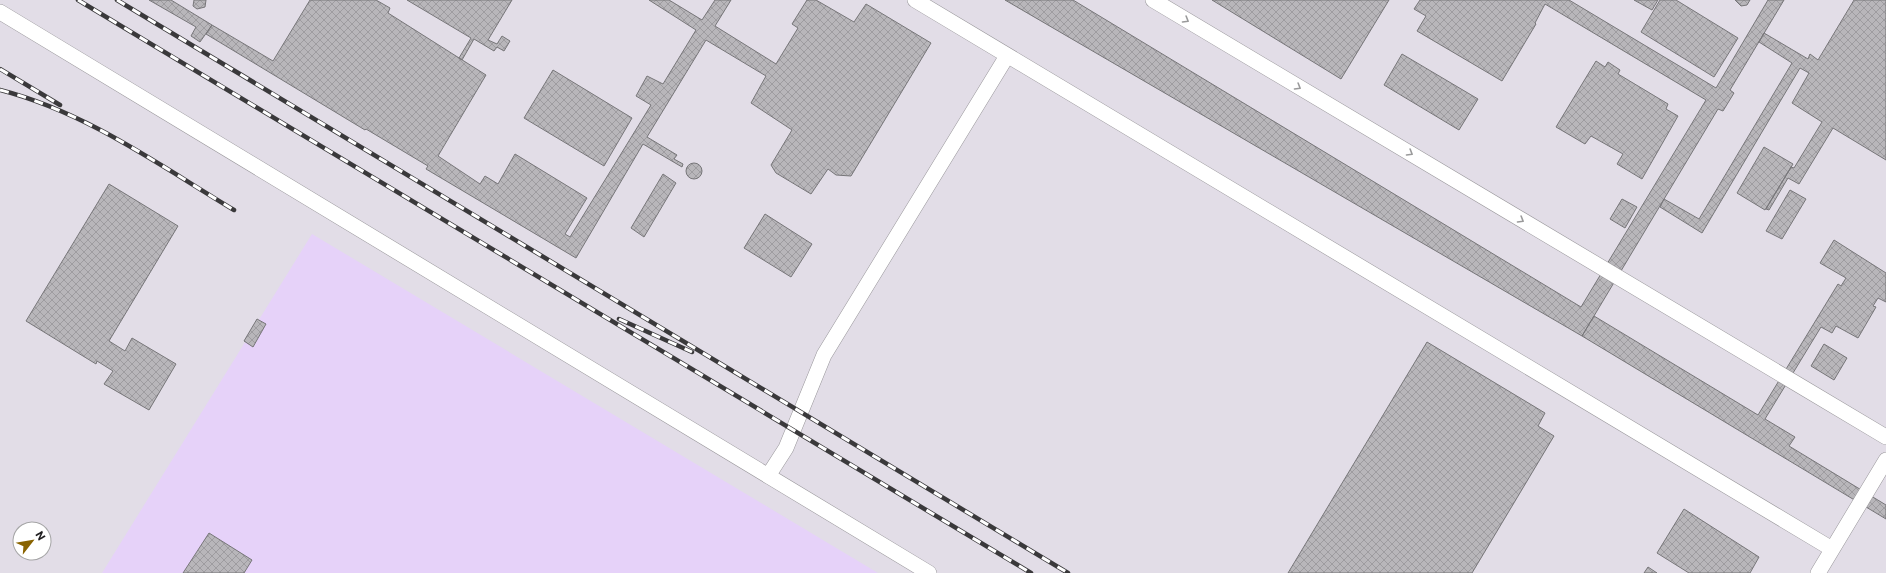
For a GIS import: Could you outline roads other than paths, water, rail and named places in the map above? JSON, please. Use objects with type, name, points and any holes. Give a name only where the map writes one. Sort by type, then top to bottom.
[{"type":"lane","points":[[915,0],[1832,550]]},
{"type":"lane","points":[[1153,0],[1886,437]]},
{"type":"lane","points":[[0,12],[929,573]]},
{"type":"lane","points":[[768,476],[786,448],[824,355],[1007,56]]},
{"type":"lane","points":[[1818,573],[1886,460]]},
{"type":"railway","points":[[78,0],[1031,573]]},
{"type":"railway","points":[[117,0],[1068,573]]},
{"type":"railway","points":[[0,69],[60,105]]},
{"type":"railway","points":[[0,90],[32,100],[92,126],[150,158],[234,210]]},
{"type":"railway","points":[[619,319],[692,352]]}]
